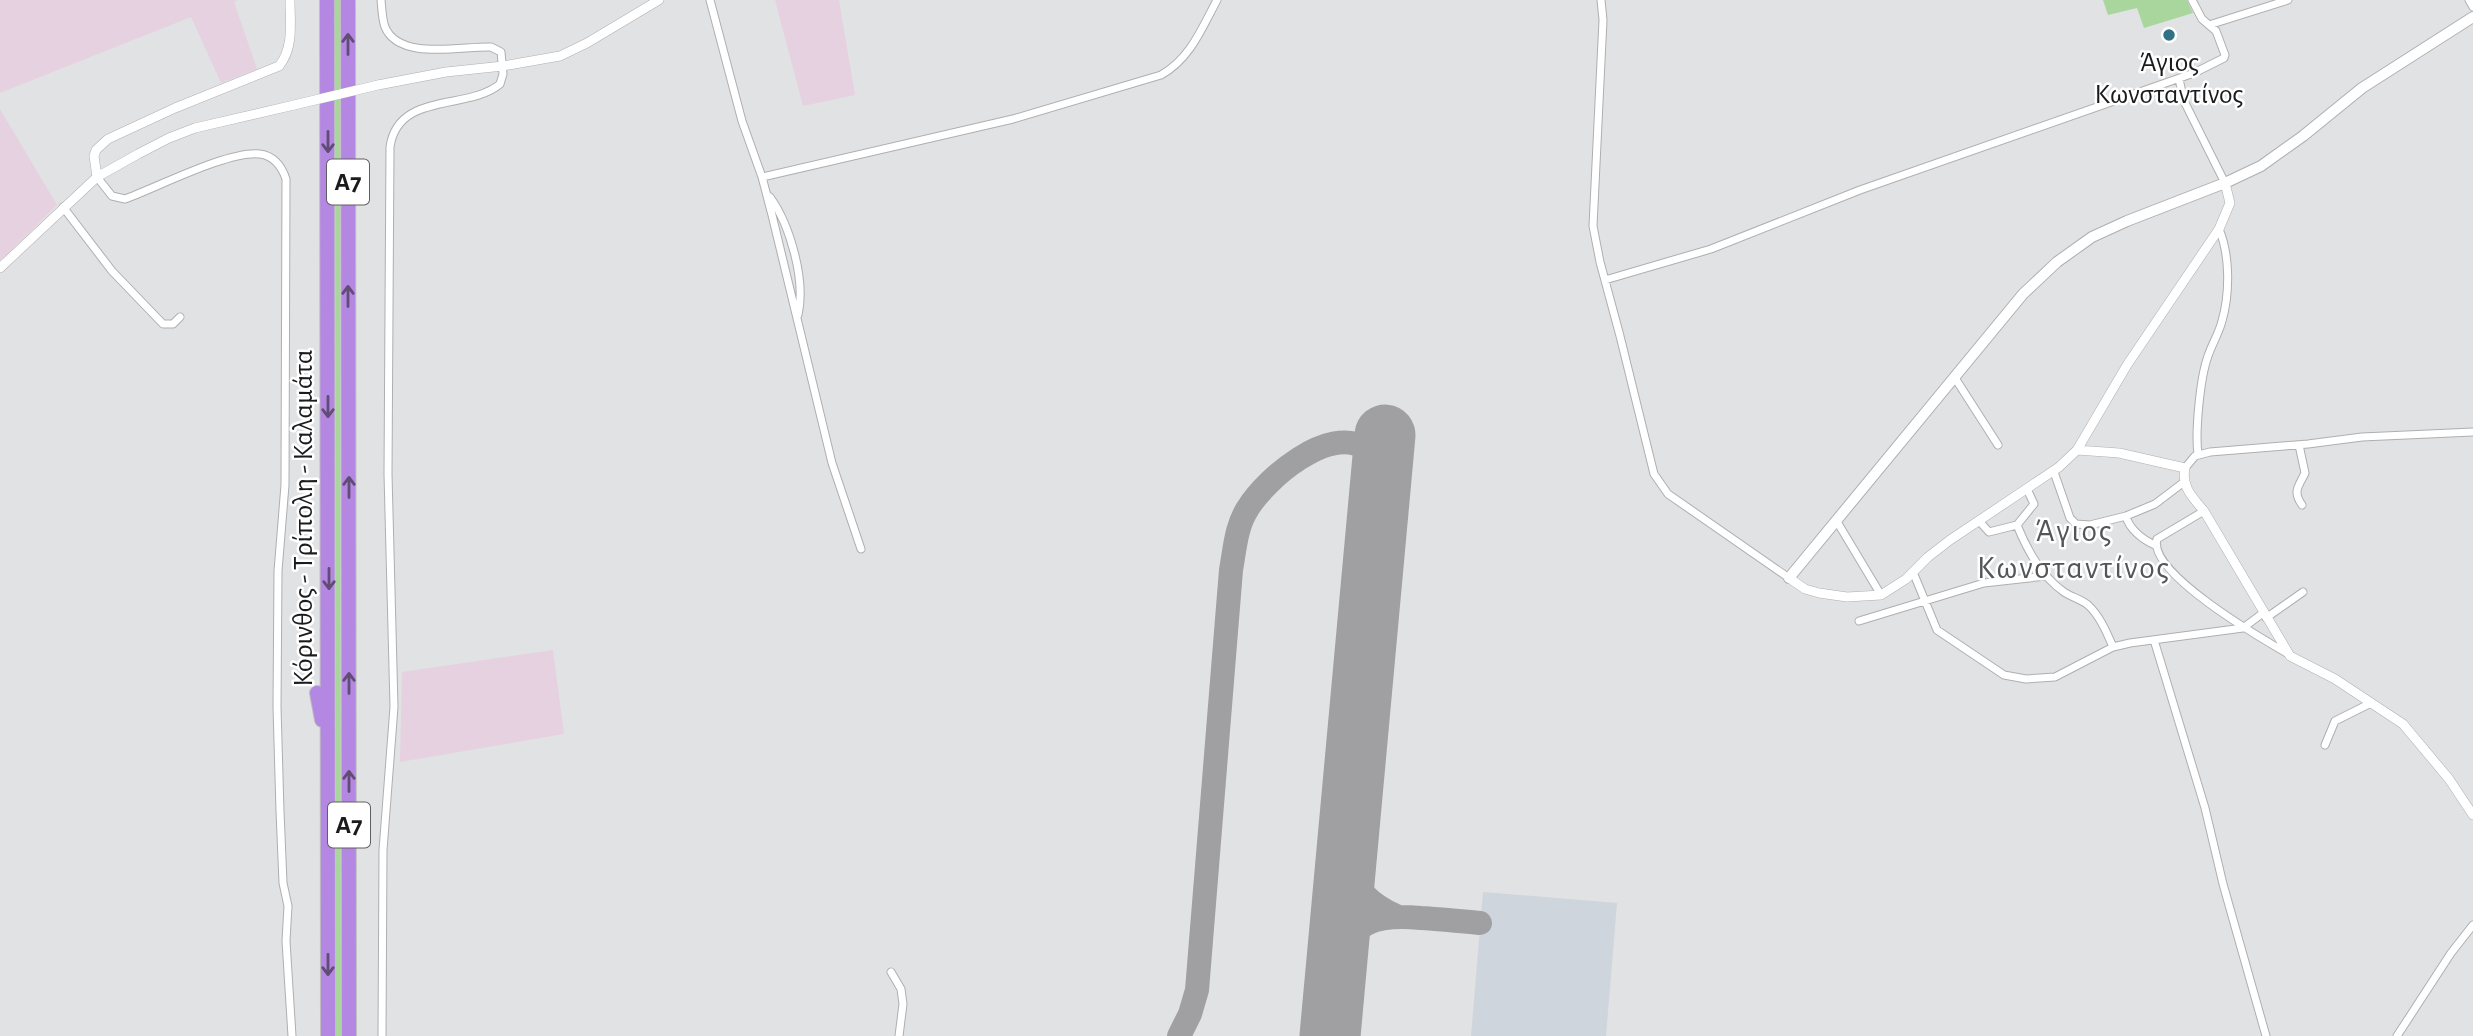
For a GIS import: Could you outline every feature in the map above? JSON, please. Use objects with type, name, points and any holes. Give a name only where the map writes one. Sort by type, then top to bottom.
[{"type":"highway","name":"Κόρινθος - Τρίπολη - Καλαμάτα","points":[[327,0],[328,1036]]},
{"type":"highway","name":"Κόρινθος - Τρίπολη - Καλαμάτα","points":[[348,0],[349,1036]]},
{"type":"highway","points":[[319,558],[328,486]]},
{"type":"highway","points":[[349,556],[355,574]]},
{"type":"highway","points":[[317,693],[328,759]]},
{"type":"highway","points":[[349,751],[360,727]]},
{"type":"main road","points":[[1789,578],[2023,294],[2077,245],[2118,224],[2225,183],[2270,160],[2362,88],[2473,17]]},
{"type":"street","points":[[290,0],[290,43],[288,53],[279,66],[175,108],[108,139],[96,150],[94,156],[97,177],[112,196],[125,200],[232,158],[260,154],[277,163],[286,179],[285,485],[278,572],[277,707],[292,1036]]},
{"type":"street","points":[[381,0],[384,25],[390,35],[400,43],[425,50],[495,48],[502,54],[503,66],[503,78],[496,87],[431,107],[406,118],[395,130],[390,148],[388,474],[394,707],[383,850],[382,1036]]},
{"type":"street","points":[[0,268],[97,177],[183,132],[378,85],[446,72],[560,56],[659,0]]},
{"type":"street","points":[[710,0],[743,121],[766,190],[832,463],[861,549]]},
{"type":"street","points":[[762,177],[1013,119],[1161,75],[1176,66],[1188,52],[1217,0]]},
{"type":"street","points":[[1601,0],[1603,20],[1592,216],[1596,247],[1656,479],[1668,494],[1805,589],[1847,597],[1881,595],[1900,584],[1950,540],[2054,472],[2077,450],[2127,365],[2219,229],[2230,203],[2225,183],[2184,101],[2179,79]]},
{"type":"street","points":[[1605,280],[1711,249],[1871,186],[2179,79],[2225,56],[2216,31],[2198,14],[2192,0]]},
{"type":"street","points":[[2209,25],[2288,0]]},
{"type":"street","points":[[2469,0],[2473,7]]},
{"type":"street","points":[[63,207],[112,271],[163,324],[173,324],[180,317]]},
{"type":"street","points":[[2219,229],[2225,259],[2226,299],[2222,320],[2207,358],[2200,404],[2198,454],[2185,468],[2184,482],[2290,656]]},
{"type":"street","points":[[1955,377],[1998,445]]},
{"type":"street","points":[[2198,454],[2374,436],[2473,432]]},
{"type":"street","points":[[2299,445],[2305,473],[2296,492],[2302,505]]},
{"type":"street","points":[[2077,450],[2119,453],[2185,468]]},
{"type":"street","points":[[2054,472],[2070,517],[2076,524],[2090,525],[2126,516],[2132,511],[2155,504],[2184,482]]},
{"type":"street","points":[[1980,522],[1989,532],[2017,525],[2034,504],[2027,489]]},
{"type":"street","points":[[2155,545],[2164,535],[2204,512]]},
{"type":"street","points":[[2126,516],[2128,524],[2141,537],[2155,545],[2180,580],[2243,628],[2335,679],[2410,730],[2449,779],[2473,815]]},
{"type":"street","points":[[1836,520],[1881,595]]},
{"type":"street","points":[[2017,525],[2027,549],[2046,576],[2063,591],[2088,605],[2113,648]]},
{"type":"street","points":[[1913,572],[1937,630],[1997,672],[2012,678],[2026,679],[2055,677],[2113,648],[2243,628],[2303,592]]},
{"type":"street","points":[[1859,621],[1984,583],[2046,576]]},
{"type":"street","points":[[2154,640],[2206,808],[2223,884],[2266,1036]]},
{"type":"street","points":[[2325,746],[2335,721],[2371,703]]},
{"type":"street","points":[[2397,1036],[2451,953],[2473,925]]},
{"type":"street","points":[[891,972],[901,989],[904,1004],[899,1036]]},
{"type":"shaded area","points":[[0,0],[238,0],[234,2],[257,69],[221,83],[191,17],[0,93]]},
{"type":"shaded area","points":[[775,0],[839,0],[855,95],[803,106]]},
{"type":"shaded area","points":[[0,109],[57,205],[0,261]]},
{"type":"shaded area","points":[[553,650],[564,734],[400,762],[402,672]]},
{"type":"shaded area","points":[[1483,892],[1617,903],[1606,1036],[1471,1036]]},
{"type":"green space","points":[[335,0],[340,0],[341,1036],[336,1036]]},
{"type":"green space","points":[[2103,0],[2187,0],[2193,13],[2144,28],[2137,8],[2108,15]]},
{"type":"taxiway","points":[[1179,1036],[1190,1014],[1197,990],[1231,570],[1241,522],[1248,508],[1269,483],[1299,458],[1316,449],[1350,443],[1365,448],[1382,469]]},
{"type":"taxiway","points":[[1345,863],[1365,895],[1396,916]]},
{"type":"taxiway","points":[[1337,965],[1343,950],[1358,929],[1379,919],[1405,917],[1480,923]]},
{"type":"runway","points":[[1330,1036],[1385,435]]},
{"type":"place","name":"Άγιος Κωνσταντίνος","points":[[2169,35]]},
{"type":"district","name":"Άγιος Κωνσταντίνος","points":[[2074,550]]}]
